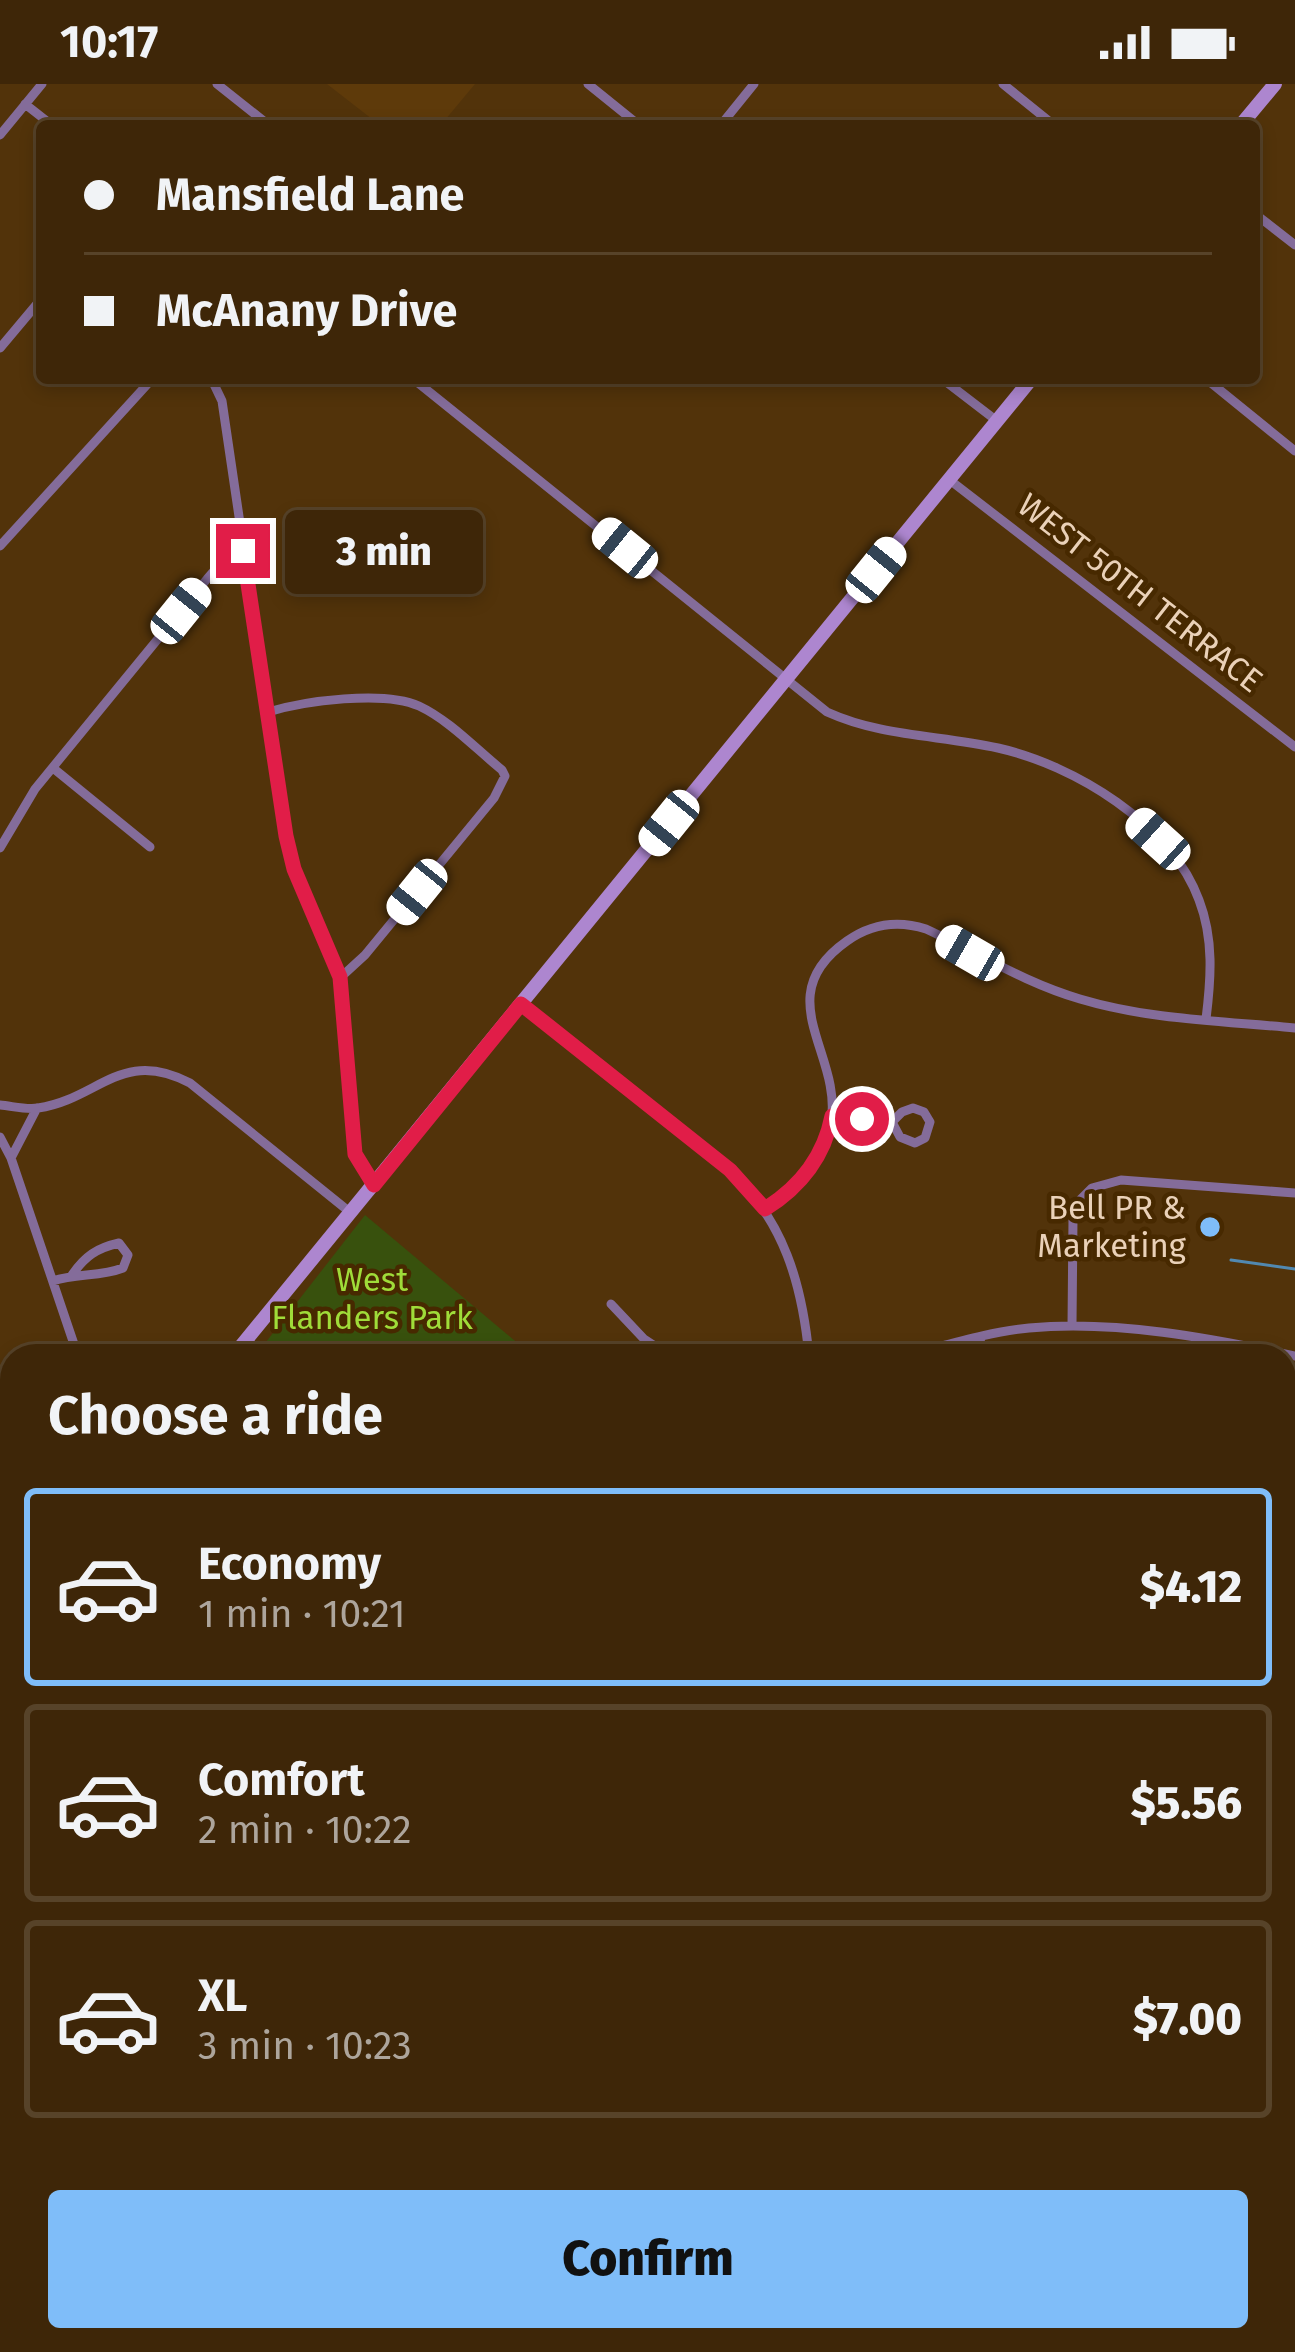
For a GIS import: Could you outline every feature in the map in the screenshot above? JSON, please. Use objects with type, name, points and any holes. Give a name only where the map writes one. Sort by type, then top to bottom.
[{"type":"main road","points":[[1245,120],[1275,84]]},
{"type":"main road","points":[[243,1344],[1027,384]]},
{"type":"street","points":[[0,135],[42,84]]},
{"type":"street","points":[[217,84],[262,120]]},
{"type":"street","points":[[588,84],[633,120]]},
{"type":"street","points":[[725,120],[754,84]]},
{"type":"street","points":[[1003,84],[1047,120]]},
{"type":"street","points":[[26,104],[45,120]]},
{"type":"street","points":[[1260,218],[1295,245]]},
{"type":"street","points":[[0,348],[36,305]]},
{"type":"street","points":[[0,546],[148,384]]},
{"type":"street","points":[[214,384],[222,401],[294,869],[340,977],[355,1154],[374,1185]]},
{"type":"street","points":[[419,384],[827,712],[885,733],[963,740],[1039,761],[1097,791],[1139,822],[1178,862],[1199,901],[1210,953],[1206,1019]]},
{"type":"street","points":[[949,384],[997,421]]},
{"type":"street","points":[[1212,384],[1295,451]]},
{"type":"street","name":"WEST 50TH TERRACE","points":[[950,482],[1295,747]]},
{"type":"street","points":[[0,848],[35,789],[222,562],[243,551]]},
{"type":"street","points":[[268,712],[311,703],[407,701],[437,717],[505,776],[494,798],[365,956],[340,977]]},
{"type":"street","points":[[53,769],[150,847]]},
{"type":"street","points":[[765,1209],[807,1174],[832,1116],[830,1089],[810,1021],[810,993],[817,973],[835,950],[877,926],[926,929],[1014,975],[1082,1000],[1157,1015],[1295,1028]]},
{"type":"street","points":[[521,1004],[730,1170],[765,1209],[798,1281],[807,1344]]},
{"type":"street","points":[[0,1105],[37,1108],[125,1072],[165,1072],[190,1084],[351,1213]]},
{"type":"street","points":[[11,1158],[37,1108]]},
{"type":"street","points":[[913,1108],[928,1117],[930,1128],[921,1142],[910,1143],[900,1137],[892,1122],[913,1108]]},
{"type":"street","points":[[832,1116],[892,1122]]},
{"type":"street","points":[[0,1137],[74,1344]]},
{"type":"street","points":[[1072,1325],[1072,1220],[1080,1200],[1092,1188],[1121,1180],[1295,1193]]},
{"type":"street","points":[[53,1281],[107,1274],[124,1268],[128,1255],[119,1243],[102,1247],[72,1275]]},
{"type":"street","points":[[610,1304],[652,1344]]},
{"type":"street","points":[[954,1344],[1017,1330],[1072,1325],[1204,1344]]},
{"type":"street","points":[[980,1338],[982,1344]]},
{"type":"shaded area","points":[[327,84],[475,84],[445,120],[373,120]]},
{"type":"green space","name":"West Flanders Park","points":[[365,1215],[519,1344],[264,1344]]},
{"type":"waterway","points":[[1231,1260],[1295,1269]]},
{"type":"place","name":"Bell PR & Marketing","points":[[1210,1227]]},
{"type":"route","points":[[243,551],[286,836],[294,869],[340,977],[355,1154],[374,1185],[521,1004],[730,1170],[765,1209],[807,1174],[832,1116],[862,1119]]}]
